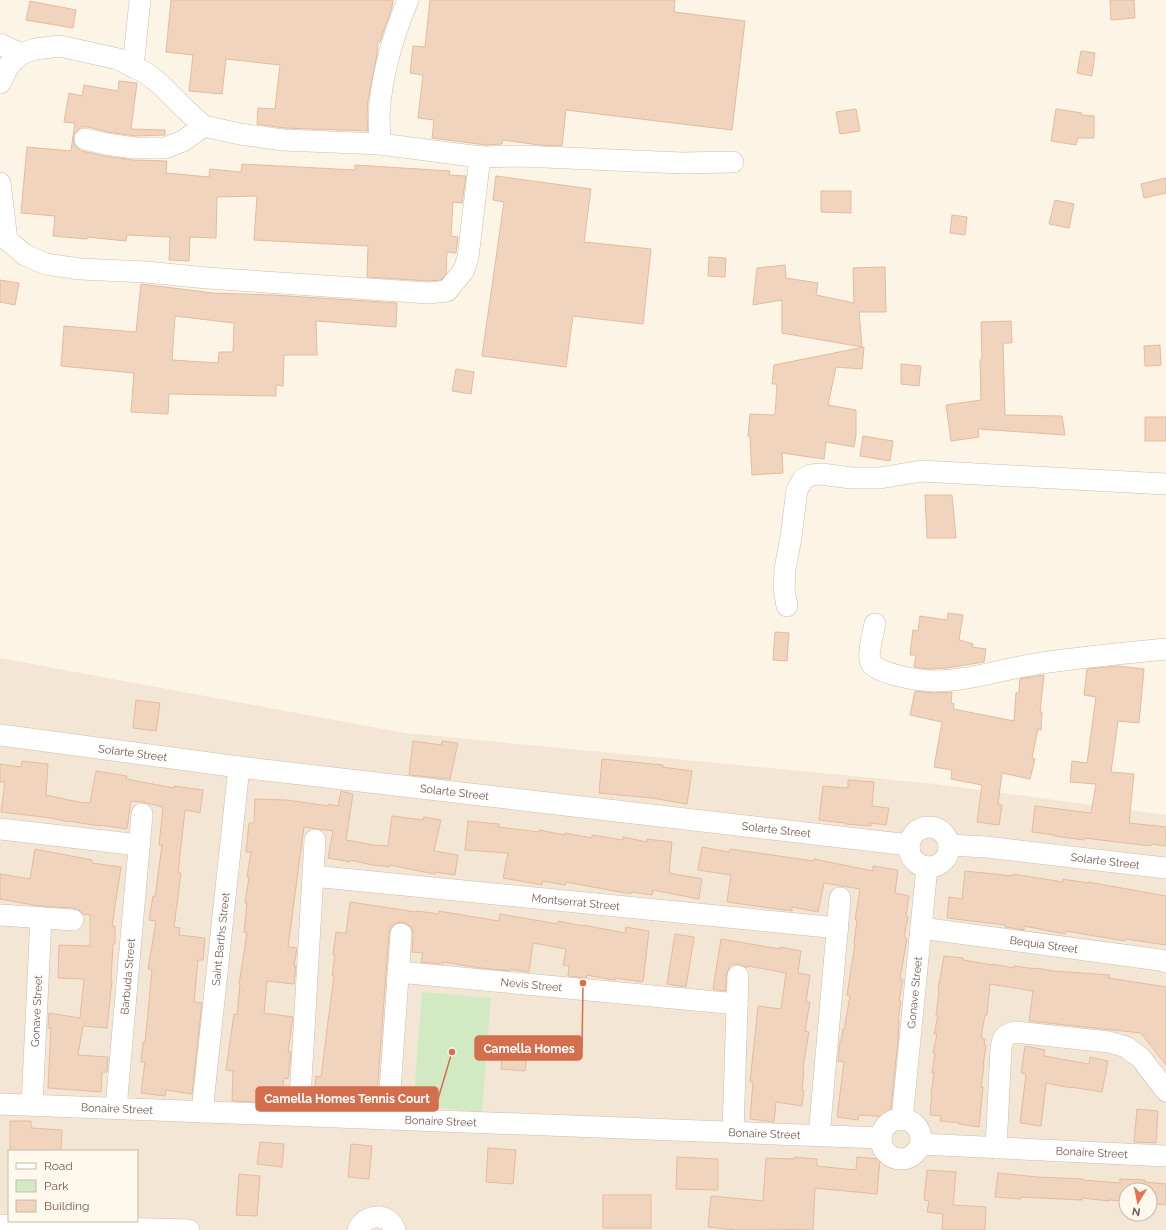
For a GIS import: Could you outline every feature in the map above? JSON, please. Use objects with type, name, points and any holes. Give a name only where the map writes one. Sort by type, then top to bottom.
[{"type":"street","points":[[134,67],[140,0]]},
{"type":"street","points":[[380,144],[379,117],[381,93],[389,57],[402,14],[408,0]]},
{"type":"street","points":[[0,44],[21,54]]},
{"type":"street","points":[[0,83],[9,65],[21,54],[35,48],[60,46],[118,59],[146,72],[204,126],[240,134],[283,140],[380,144],[480,157],[521,156],[682,163],[733,162]]},
{"type":"street","points":[[85,139],[106,144],[135,148],[165,148],[183,141],[204,126]]},
{"type":"street","points":[[0,183],[4,243],[24,255],[46,264],[80,269],[146,272],[207,278],[429,293],[447,292],[464,270],[468,257],[480,157]]},
{"type":"street","points":[[787,606],[784,589],[785,569],[797,490],[803,479],[811,475],[822,474],[850,478],[874,478],[921,471],[1166,484]]},
{"type":"street","points":[[875,624],[869,655],[870,663],[875,668],[900,677],[933,681],[962,679],[1041,663],[1166,649]]},
{"type":"street","name":"Solarte Street","points":[[0,735],[239,767],[909,845]]},
{"type":"street","name":"Saint Barths Street","points":[[202,1112],[239,767]]},
{"type":"street","name":"Barbuda Street","points":[[116,1108],[142,814]]},
{"type":"street","points":[[934,828],[940,830],[945,835],[949,845],[949,853],[943,862],[935,867],[927,867],[917,863],[912,858],[909,845],[915,833],[921,829],[934,828]]},
{"type":"street","points":[[0,829],[139,845]]},
{"type":"street","points":[[299,1116],[315,840]]},
{"type":"street","name":"Solarte Street","points":[[949,845],[986,847],[1166,868]]},
{"type":"street","name":"Gonave Street","points":[[902,1119],[927,867]]},
{"type":"street","name":"Montserrat Street","points":[[313,876],[838,928]]},
{"type":"street","points":[[819,1136],[840,898]]},
{"type":"street","points":[[0,915],[73,920]]},
{"type":"street","name":"Gonave Street","points":[[32,1105],[41,918]]},
{"type":"street","name":"Bequia Street","points":[[921,928],[1166,962]]},
{"type":"street","points":[[388,1119],[401,934]]},
{"type":"street","name":"Nevis Street","points":[[398,972],[737,1004]]},
{"type":"street","points":[[733,1132],[738,976]]},
{"type":"street","points":[[996,1148],[1001,1048],[1003,1038],[1008,1034],[1015,1032],[1109,1042],[1126,1047],[1141,1058],[1166,1092]]},
{"type":"street","name":"Bonaire Street","points":[[0,1104],[881,1138]]},
{"type":"street","points":[[902,1119],[913,1123],[918,1127],[922,1138],[918,1150],[913,1155],[908,1158],[901,1159],[895,1158],[884,1151],[881,1138],[885,1126],[890,1122],[902,1119]]},
{"type":"street","name":"Bonaire Street","points":[[921,1144],[1166,1156]]},
{"type":"street","points":[[358,1230],[364,1222],[373,1217],[378,1217],[391,1223],[395,1230]]},
{"type":"street","points":[[0,1225],[189,1230]]},
{"type":"shaded area","points":[[0,658],[405,733],[935,784],[1166,815],[1166,1230],[0,1230]]},
{"type":"green space","points":[[422,992],[491,998],[482,1112],[413,1106]]},
{"type":"building","points":[[171,0],[393,0],[380,42],[378,42],[377,55],[368,100],[368,131],[284,128],[257,124],[258,108],[275,109],[280,65],[226,59],[222,94],[189,91],[193,55],[166,52]]},
{"type":"building","points":[[430,0],[675,0],[674,12],[745,21],[732,130],[566,110],[562,146],[539,145],[503,140],[502,144],[486,145],[432,138],[434,120],[418,118],[423,75],[410,73],[413,46],[425,47]]},
{"type":"building","points":[[1110,0],[1134,0],[1135,18],[1111,20]]},
{"type":"building","points":[[30,1],[76,10],[73,28],[26,20]]},
{"type":"building","points":[[1081,51],[1095,53],[1092,76],[1077,73]]},
{"type":"building","points":[[119,81],[137,83],[131,129],[165,130],[165,135],[136,136],[82,127],[73,136],[75,123],[64,122],[69,93],[82,96],[84,85],[118,91]]},
{"type":"building","points":[[856,109],[860,131],[840,134],[836,112]]},
{"type":"building","points":[[1056,109],[1082,113],[1081,115],[1094,116],[1094,138],[1078,138],[1076,145],[1051,141]]},
{"type":"building","points":[[73,136],[74,143],[77,148],[82,151],[133,160],[167,161],[166,173],[209,177],[210,169],[241,172],[242,164],[355,170],[355,165],[450,171],[449,175],[466,176],[462,203],[453,202],[451,236],[458,237],[456,253],[447,252],[446,274],[441,280],[429,281],[367,277],[368,246],[254,240],[257,196],[217,197],[216,238],[190,237],[189,261],[169,260],[170,237],[127,235],[126,241],[87,237],[87,239],[53,236],[55,216],[21,213],[27,147],[71,151]]},
{"type":"building","points":[[496,176],[591,189],[584,242],[651,249],[643,324],[573,316],[566,367],[482,356],[504,202],[493,200]]},
{"type":"building","points":[[1166,178],[1166,193],[1144,198],[1141,184]]},
{"type":"building","points":[[821,191],[851,191],[851,213],[821,212]]},
{"type":"building","points":[[1055,200],[1074,204],[1069,228],[1049,224]]},
{"type":"building","points":[[952,215],[967,217],[965,235],[950,233]]},
{"type":"building","points":[[709,257],[726,258],[725,277],[708,276]]},
{"type":"building","points":[[785,265],[786,278],[818,283],[816,295],[854,303],[853,268],[885,267],[886,312],[859,312],[862,347],[782,333],[782,300],[753,305],[757,268]]},
{"type":"building","points":[[0,280],[19,283],[15,305],[0,302]]},
{"type":"building","points":[[141,284],[213,293],[273,295],[397,303],[396,327],[316,321],[317,355],[284,355],[283,386],[276,385],[276,396],[169,394],[168,414],[131,412],[134,373],[61,366],[64,326],[136,332]],"holes":[[[175,316],[234,323],[233,352],[219,352],[218,363],[172,360]]]},
{"type":"building","points":[[1011,321],[1012,343],[1003,343],[1005,415],[1062,416],[1065,435],[978,429],[979,437],[951,441],[946,405],[981,400],[981,322]]},
{"type":"building","points":[[1160,345],[1161,365],[1145,366],[1144,346]]},
{"type":"building","points":[[864,347],[862,369],[836,367],[828,405],[856,410],[856,435],[854,447],[826,442],[824,459],[782,453],[783,473],[752,475],[750,436],[748,436],[750,414],[775,415],[777,384],[772,384],[774,365]]},
{"type":"building","points":[[901,364],[921,366],[919,386],[901,384]]},
{"type":"building","points":[[456,369],[474,372],[471,394],[452,391]]},
{"type":"building","points":[[1145,417],[1166,417],[1166,441],[1145,441]]},
{"type":"building","points":[[863,436],[893,441],[890,461],[860,456]]},
{"type":"building","points":[[925,495],[952,495],[956,538],[927,538]]},
{"type":"building","points":[[948,613],[963,615],[959,640],[973,644],[972,647],[986,649],[984,662],[947,668],[929,669],[914,667],[916,655],[910,655],[913,630],[918,631],[920,616],[947,620]]},
{"type":"building","points":[[775,632],[789,633],[787,661],[773,660]]},
{"type":"building","points":[[1118,666],[1144,669],[1139,723],[1118,721],[1111,772],[1134,774],[1129,823],[1166,827],[1166,846],[1152,844],[1151,846],[1084,838],[1084,840],[1032,832],[1035,806],[1091,813],[1096,784],[1070,782],[1072,761],[1087,763],[1096,697],[1084,695],[1087,669]]},
{"type":"building","points":[[1044,675],[1040,712],[1042,712],[1041,730],[1038,729],[1032,758],[1035,759],[1030,779],[1002,773],[998,804],[1002,805],[999,825],[977,822],[982,785],[951,779],[952,770],[934,767],[942,722],[910,715],[915,691],[933,693],[952,692],[951,703],[954,704],[953,709],[1014,721],[1016,693],[1019,693],[1020,679]]},
{"type":"building","points":[[136,700],[160,703],[156,731],[133,728]]},
{"type":"building","points":[[413,741],[441,745],[442,741],[458,743],[450,779],[409,775]]},
{"type":"building","points":[[602,759],[663,765],[662,767],[692,771],[687,804],[652,798],[599,793]]},
{"type":"building","points":[[22,761],[48,764],[46,795],[83,803],[90,803],[96,771],[127,776],[126,779],[174,788],[174,786],[203,790],[200,813],[185,810],[178,873],[181,873],[174,927],[180,928],[179,935],[205,938],[203,960],[198,960],[194,1002],[202,1003],[192,1094],[166,1090],[165,1096],[141,1093],[145,1062],[141,1062],[143,1042],[145,1042],[152,970],[148,969],[156,921],[149,920],[153,896],[155,897],[162,845],[159,845],[163,807],[143,802],[131,801],[127,829],[1,812],[5,782],[0,782],[0,764],[21,767]]},
{"type":"building","points":[[848,780],[874,782],[872,806],[889,808],[886,825],[871,823],[871,826],[819,820],[823,786],[848,788]]},
{"type":"building","points":[[341,791],[353,794],[346,840],[379,846],[388,846],[392,816],[423,820],[424,817],[441,820],[434,851],[458,855],[455,875],[435,872],[435,874],[389,865],[389,867],[350,860],[350,862],[328,858],[333,831],[304,827],[288,947],[297,948],[294,966],[296,966],[294,984],[267,981],[264,1013],[293,1017],[288,1052],[291,1052],[288,1079],[284,1078],[280,1103],[232,1101],[233,1071],[226,1070],[234,1014],[237,1015],[239,984],[247,933],[244,932],[247,903],[245,903],[251,852],[246,852],[249,823],[254,823],[255,799],[287,800],[338,806]]},
{"type":"building","points":[[468,821],[499,824],[499,827],[539,832],[539,830],[565,835],[565,833],[592,838],[592,835],[623,840],[623,837],[647,842],[647,839],[672,842],[669,873],[702,879],[699,899],[653,890],[652,895],[631,892],[631,894],[566,882],[565,885],[543,881],[542,885],[503,878],[508,853],[465,850]]},
{"type":"building","points":[[702,847],[729,852],[730,849],[814,861],[814,859],[873,871],[873,866],[898,870],[895,893],[909,896],[906,916],[908,917],[904,937],[907,938],[900,979],[903,980],[899,1001],[901,1001],[898,1021],[898,1040],[890,1117],[859,1115],[858,1120],[837,1117],[844,1062],[838,1061],[840,1042],[843,1029],[844,1030],[850,996],[847,995],[855,944],[857,920],[855,920],[860,889],[824,883],[818,912],[792,907],[792,911],[727,902],[731,875],[698,870]]},
{"type":"building","points":[[35,849],[92,860],[92,863],[121,867],[112,926],[115,926],[115,944],[113,944],[112,980],[107,1028],[83,1026],[78,1055],[108,1057],[107,1072],[102,1072],[101,1092],[48,1088],[51,1028],[48,1028],[49,1013],[80,1018],[84,979],[58,978],[59,945],[90,946],[90,915],[83,914],[74,908],[39,906],[0,899],[0,874],[30,879]]},
{"type":"building","points":[[965,871],[1013,876],[1013,874],[1063,882],[1063,879],[1088,882],[1166,896],[1166,945],[1126,939],[1125,941],[1066,931],[1065,934],[1024,926],[1024,930],[1005,927],[1005,925],[947,918],[949,897],[962,899]]},
{"type":"building","points":[[350,902],[416,912],[438,914],[439,911],[499,921],[500,914],[558,924],[558,921],[625,933],[626,927],[649,931],[643,982],[615,978],[615,980],[613,980],[587,975],[586,978],[568,976],[569,966],[563,965],[566,949],[533,943],[529,972],[510,969],[510,971],[480,968],[443,962],[443,964],[421,962],[423,953],[412,952],[412,928],[401,922],[396,923],[391,927],[389,933],[377,1094],[373,1093],[373,1104],[348,1102],[348,1105],[313,1104],[316,1076],[321,1077],[334,975],[332,975],[336,932],[346,933]]},
{"type":"building","points":[[675,934],[694,937],[686,987],[667,984]]},
{"type":"building","points":[[721,939],[801,951],[798,973],[810,975],[806,1002],[810,1002],[805,1031],[809,1032],[803,1068],[802,1090],[804,1090],[802,1106],[776,1102],[774,1122],[750,1119],[753,1082],[750,1082],[758,1006],[781,1009],[786,973],[748,966],[745,967],[739,964],[731,964],[726,975],[726,991],[713,989]]},
{"type":"building","points":[[944,956],[963,958],[963,960],[1014,968],[1014,966],[1053,971],[1110,975],[1109,978],[1166,987],[1166,1065],[1141,1033],[1029,1021],[1033,991],[990,984],[987,1015],[985,1015],[981,1038],[985,1039],[984,1045],[986,1045],[981,1087],[983,1087],[979,1127],[940,1121],[941,1116],[930,1115],[934,1073],[932,1073],[935,1053],[933,1053],[937,1034],[934,1034],[938,1015],[936,1015],[938,990]]},
{"type":"building","points":[[503,1046],[528,1049],[525,1071],[501,1069]]},
{"type":"building","points":[[1025,1046],[1045,1050],[1044,1056],[1089,1064],[1090,1057],[1108,1061],[1102,1092],[1046,1083],[1041,1126],[1020,1123],[1026,1074],[1021,1073]]},
{"type":"building","points":[[1137,1109],[1158,1111],[1156,1143],[1134,1142]]},
{"type":"building","points":[[10,1121],[31,1121],[31,1128],[62,1130],[61,1150],[10,1150]]},
{"type":"building","points":[[260,1142],[284,1144],[282,1167],[257,1164]]},
{"type":"building","points":[[351,1144],[372,1146],[369,1179],[348,1177]]},
{"type":"building","points":[[488,1148],[516,1150],[513,1184],[486,1182]]},
{"type":"building","points":[[677,1157],[718,1159],[718,1190],[676,1189]]},
{"type":"building","points":[[794,1157],[817,1159],[817,1166],[856,1170],[857,1157],[880,1159],[877,1194],[815,1188],[813,1230],[736,1230],[708,1227],[711,1196],[763,1201],[766,1158],[794,1159]]},
{"type":"building","points":[[927,1170],[956,1172],[953,1205],[986,1207],[985,1230],[942,1230],[943,1214],[927,1212],[929,1201],[924,1200]]},
{"type":"building","points":[[998,1173],[1118,1183],[1118,1201],[1082,1198],[1082,1200],[995,1197]]},
{"type":"building","points":[[239,1174],[260,1176],[257,1216],[236,1215]]},
{"type":"building","points":[[1120,1179],[1145,1180],[1145,1182],[1120,1182]]},
{"type":"building","points":[[1158,1183],[1166,1184],[1166,1205],[1158,1204]]},
{"type":"building","points":[[603,1195],[651,1195],[651,1228],[603,1228]]},
{"type":"place","name":"Camella Homes","points":[[583,983]]},
{"type":"place","name":"Camella Homes Tennis Court","points":[[452,1052]]}]
